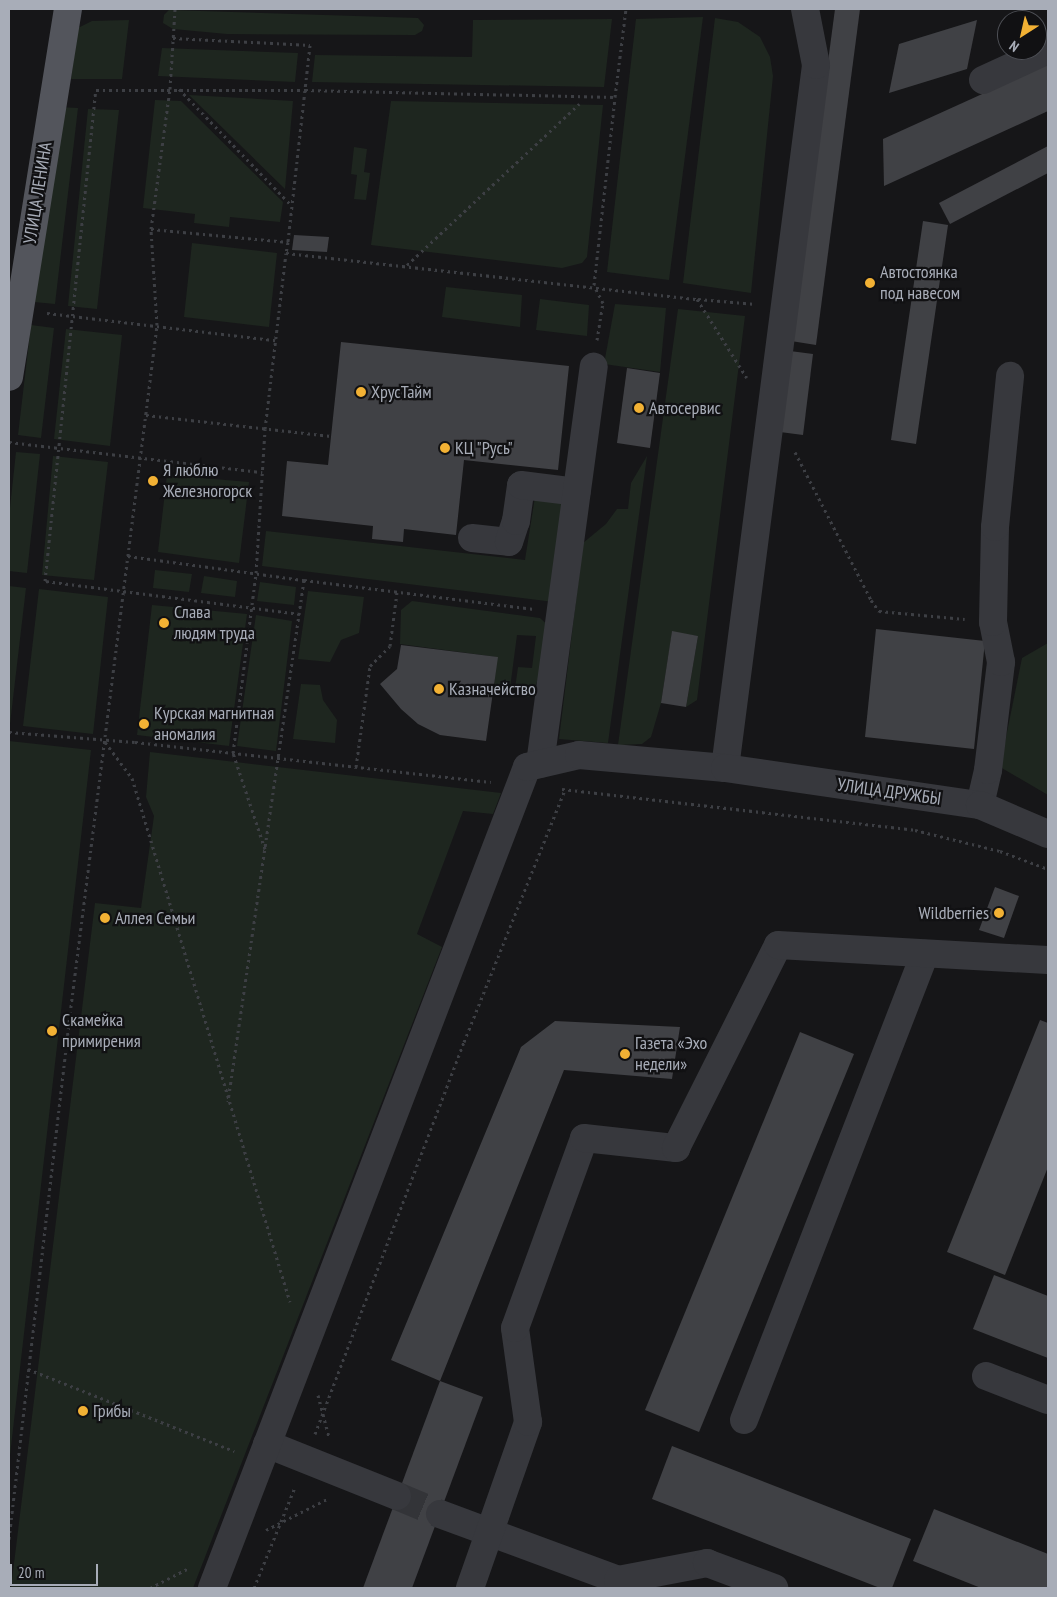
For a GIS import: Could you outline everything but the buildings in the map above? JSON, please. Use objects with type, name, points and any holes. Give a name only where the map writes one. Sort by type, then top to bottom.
[{"type":"main road","name":"УЛИЦА ЛЕНИНА","points":[[9,377],[68,9]]},
{"type":"street","points":[[725,768],[816,65],[805,9]]},
{"type":"street","points":[[982,80],[1048,50]]},
{"type":"street","points":[[212,1588],[527,767],[540,764],[594,367]]},
{"type":"street","points":[[980,805],[988,770],[1001,662],[993,622],[995,526],[1010,376]]},
{"type":"street","points":[[472,538],[509,542],[516,520],[521,485],[577,492]]},
{"type":"street","name":"УЛИЦА ДРУЖБЫ","points":[[540,764],[579,755],[725,768],[980,805],[1048,834]]},
{"type":"street","points":[[470,1588],[528,1422],[514,1328],[584,1138],[676,1148],[778,945],[1048,960]]},
{"type":"street","points":[[744,1420],[925,954]]},
{"type":"street","points":[[986,1376],[1048,1400]]},
{"type":"street","points":[[264,1453],[306,1460],[397,1496]]},
{"type":"street","points":[[440,1514],[618,1580],[707,1563],[774,1588]]},
{"type":"path","points":[[9,1539],[28,1369],[157,325],[151,229],[170,89],[175,9]]},
{"type":"path","points":[[594,367],[603,303],[594,285],[626,9]]},
{"type":"path","points":[[173,38],[310,45],[288,242]]},
{"type":"path","points":[[179,89],[292,205]]},
{"type":"path","points":[[300,614],[45,581],[96,90],[305,90],[615,97]]},
{"type":"path","points":[[406,266],[580,104]]},
{"type":"path","points":[[266,852],[233,753],[256,573],[265,429],[286,253]]},
{"type":"path","points":[[697,299],[784,306]]},
{"type":"path","points":[[19,310],[275,340]]},
{"type":"path","points":[[146,415],[331,436]]},
{"type":"path","points":[[9,442],[262,472]]},
{"type":"path","points":[[128,556],[562,613]]},
{"type":"path","points":[[228,1103],[266,852],[304,580]]},
{"type":"path","points":[[356,767],[370,666],[390,646],[397,592]]},
{"type":"path","points":[[105,742],[132,778],[228,1103],[305,1348],[338,1472]]},
{"type":"path","points":[[254,1588],[306,1460],[460,1051],[579,755]]},
{"type":"path","points":[[28,1369],[264,1453]]},
{"type":"shaded area","points":[[169,10],[418,18],[424,25],[422,31],[415,35],[227,34],[173,29],[163,23],[164,15]]},
{"type":"shaded area","points":[[703,17],[669,280],[607,272],[636,19]]},
{"type":"shaded area","points":[[715,18],[738,22],[760,37],[770,57],[773,76],[751,293],[683,283]]},
{"type":"shaded area","points":[[612,19],[604,87],[312,82],[315,55],[472,57],[473,20]]},
{"type":"shaded area","points":[[129,20],[122,79],[71,79],[78,28],[92,21]]},
{"type":"shaded area","points":[[162,48],[298,53],[295,82],[158,76]]},
{"type":"shaded area","points":[[189,95],[293,101],[285,189]]},
{"type":"shaded area","points":[[155,100],[181,101],[283,202],[280,222],[230,217],[229,227],[194,223],[195,214],[143,208]]},
{"type":"shaded area","points":[[391,101],[603,105],[587,257],[582,263],[562,268],[371,245]]},
{"type":"shaded area","points":[[57,107],[78,108],[55,304],[34,302]]},
{"type":"shaded area","points":[[88,109],[119,110],[97,309],[68,306]]},
{"type":"shaded area","points":[[354,147],[367,149],[364,172],[370,173],[366,200],[354,199],[357,175],[351,174]]},
{"type":"shaded area","points":[[192,243],[277,253],[269,327],[184,317]]},
{"type":"shaded area","points":[[446,287],[522,295],[520,327],[442,317]]},
{"type":"shaded area","points":[[540,299],[589,305],[587,336],[536,330]]},
{"type":"shaded area","points":[[615,304],[666,308],[660,372],[604,364]]},
{"type":"shaded area","points":[[678,309],[745,316],[697,700],[686,707],[698,636],[672,632],[661,703],[651,737],[642,744],[618,745]]},
{"type":"shaded area","points":[[31,325],[54,328],[41,438],[18,435]]},
{"type":"shaded area","points":[[66,329],[122,335],[110,446],[54,439]]},
{"type":"shaded area","points":[[16,452],[40,454],[27,573],[9,571],[9,517]]},
{"type":"shaded area","points":[[53,456],[108,462],[94,580],[42,575]]},
{"type":"shaded area","points":[[647,456],[608,743],[559,739],[583,543],[606,524],[617,509],[628,509],[631,483]]},
{"type":"shaded area","points":[[167,475],[249,482],[239,563],[158,552]]},
{"type":"shaded area","points":[[535,497],[563,503],[554,602],[262,566],[266,531],[525,560]]},
{"type":"shaded area","points":[[155,570],[192,574],[189,592],[153,588]]},
{"type":"shaded area","points":[[204,576],[237,581],[235,597],[201,593]]},
{"type":"shaded area","points":[[260,582],[296,587],[294,605],[257,601]]},
{"type":"shaded area","points":[[9,586],[26,588],[10,724],[9,724]]},
{"type":"shaded area","points":[[39,589],[108,597],[93,734],[23,726]]},
{"type":"shaded area","points":[[308,591],[364,597],[359,633],[341,640],[330,662],[298,659]]},
{"type":"shaded area","points":[[412,601],[540,618],[551,628],[548,658],[530,697],[514,696],[518,667],[532,668],[536,636],[517,635],[509,696],[493,695],[497,657],[400,644],[401,610]]},
{"type":"shaded area","points":[[152,605],[247,614],[229,746],[137,735]]},
{"type":"shaded area","points":[[256,615],[292,621],[276,751],[237,746]]},
{"type":"shaded area","points":[[1048,643],[1048,795],[1000,767],[1022,658]]},
{"type":"shaded area","points":[[301,684],[320,685],[323,700],[337,720],[335,743],[293,739]]},
{"type":"shaded area","points":[[9,741],[91,750],[9,1464]]},
{"type":"shaded area","points":[[150,752],[501,793],[493,814],[463,811],[417,934],[442,947],[193,1588],[11,1588],[95,903],[141,908],[154,816],[146,797]]},
{"type":"tunnel","points":[[397,1496],[440,1514]]},
{"type":"place","name":"Автостоянка под навесом","points":[[870,283]]},
{"type":"place","name":"ХрусТайм","points":[[361,392]]},
{"type":"place","name":"Автосервис","points":[[639,408]]},
{"type":"place","name":"КЦ \"Русь\"","points":[[445,448]]},
{"type":"place","name":"Я люблю Железногорск","points":[[153,481]]},
{"type":"place","name":"Слава людям труда","points":[[164,623]]},
{"type":"place","name":"Казначейство","points":[[439,689]]},
{"type":"place","name":"Курская магнитная аномалия","points":[[144,724]]},
{"type":"place","name":"Wildberries","points":[[999,913]]},
{"type":"place","name":"Аллея Семьи","points":[[105,918]]},
{"type":"place","name":"Скамейка примирения","points":[[52,1031]]},
{"type":"place","name":"Газета «Эхо недели»","points":[[625,1054]]},
{"type":"place","name":"Грибы","points":[[83,1411]]}]
